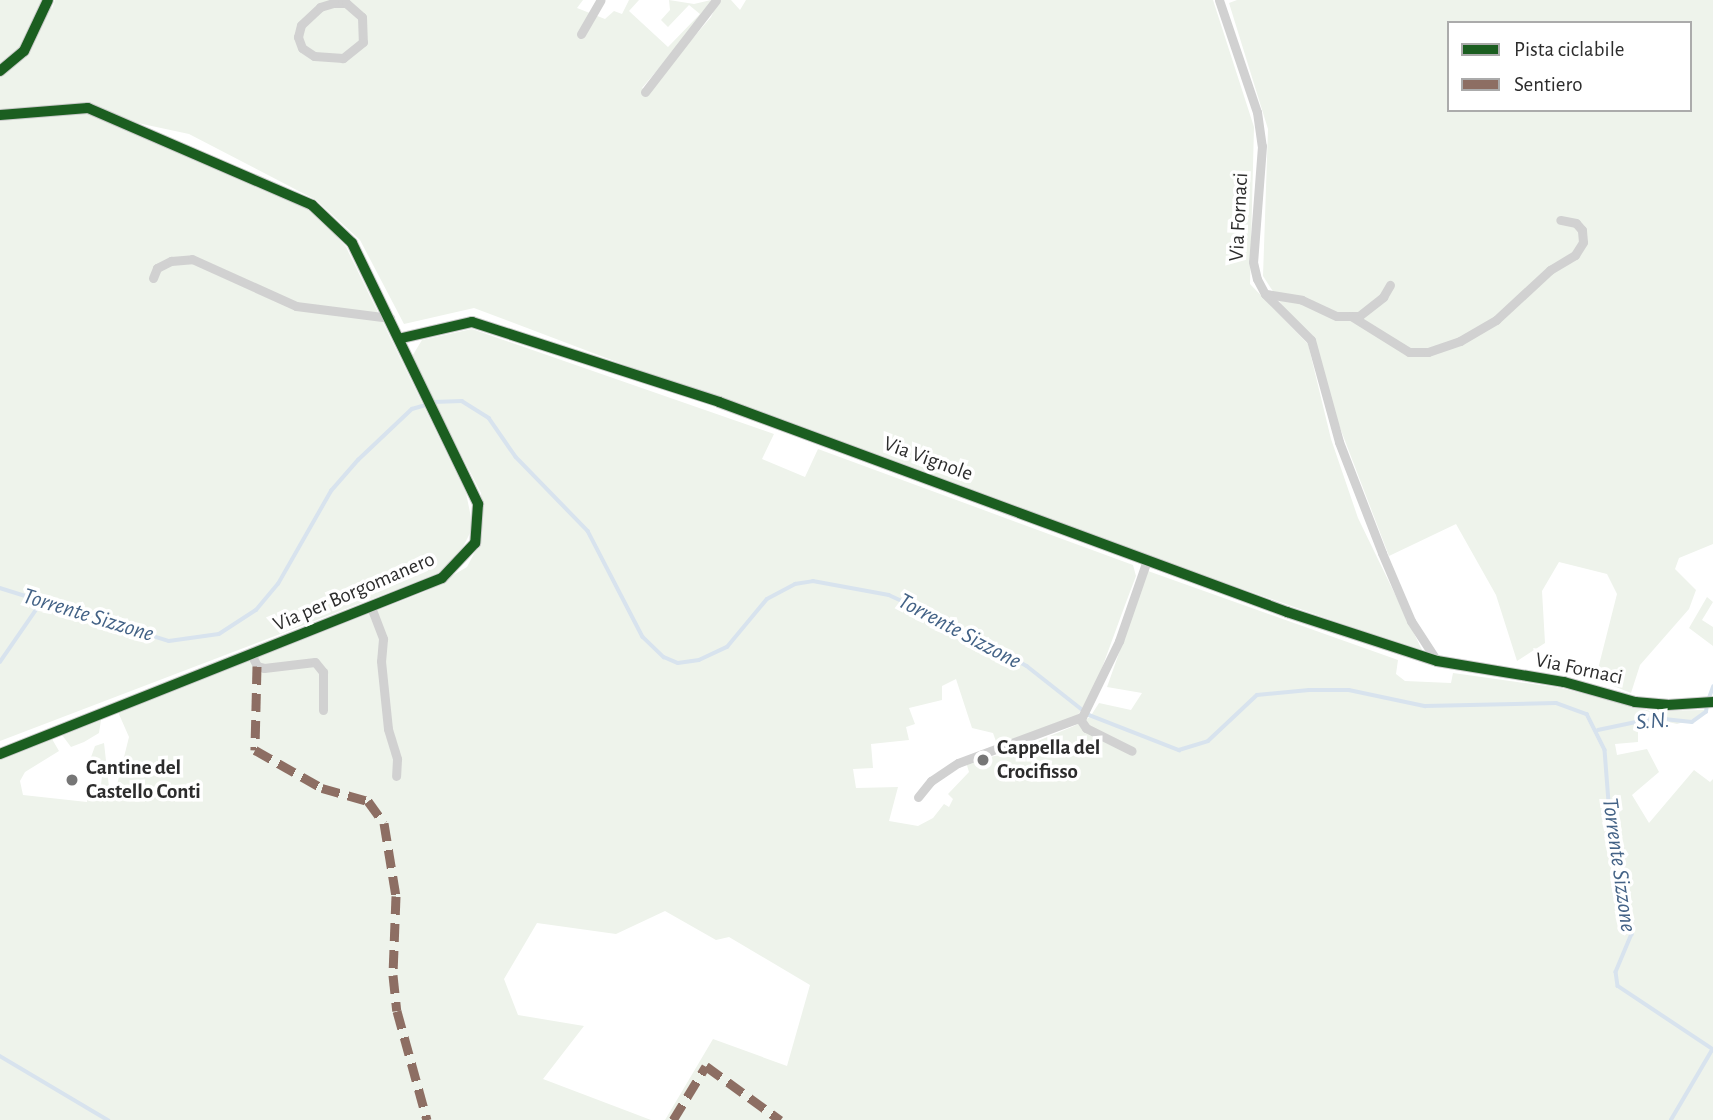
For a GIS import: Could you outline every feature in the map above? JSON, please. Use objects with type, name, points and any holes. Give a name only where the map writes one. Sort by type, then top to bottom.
[{"type":"street","points":[[0,71],[24,51],[48,0]]},
{"type":"street","points":[[581,34],[601,0]]},
{"type":"street","points":[[645,92],[716,0]]},
{"type":"street","name":"Via Fornaci","points":[[1219,0],[1257,112],[1262,146],[1253,262],[1265,294],[1311,340],[1339,442],[1382,553],[1411,621],[1437,661],[1564,682],[1635,702],[1713,702]]},
{"type":"street","points":[[346,1],[362,17],[365,29],[354,52],[328,58],[302,48],[298,37],[309,16],[333,3],[346,1]]},
{"type":"street","name":"Via per Borgomanero","points":[[0,115],[88,108],[312,205],[352,243],[402,338],[476,492],[475,543],[463,561],[442,578],[252,656],[0,754]]},
{"type":"street","points":[[1351,316],[1409,352],[1428,352],[1460,341],[1496,320],[1550,270],[1575,255],[1583,242],[1582,230],[1576,223],[1560,220]]},
{"type":"street","points":[[153,278],[164,264],[192,258],[296,306],[391,318]]},
{"type":"street","points":[[1265,294],[1302,300],[1337,316],[1351,316],[1372,309],[1390,285]]},
{"type":"street","name":"Via Vignole","points":[[402,338],[472,322],[726,405],[1147,560],[1437,661]]},
{"type":"street","points":[[918,796],[931,781],[958,763],[1081,718],[1092,705],[1147,560]]},
{"type":"street","points":[[371,607],[383,639],[384,692],[388,729],[397,759],[396,776]]},
{"type":"street","points":[[252,656],[257,666],[264,668],[315,662],[323,673],[323,710]]},
{"type":"street","points":[[1081,718],[1086,727],[1132,751]]},
{"type":"shaded area","points":[[0,0],[49,0],[52,9],[55,0],[583,0],[577,8],[605,19],[614,11],[622,14],[629,0],[639,0],[629,11],[668,47],[700,14],[689,5],[668,27],[661,20],[670,10],[669,0],[694,4],[711,0],[706,13],[642,88],[647,92],[711,17],[719,0],[731,0],[740,10],[746,0],[1213,0],[1254,127],[1250,284],[1308,344],[1331,439],[1358,518],[1423,652],[905,471],[474,308],[404,324],[360,240],[316,200],[189,134],[133,122],[316,213],[346,247],[466,493],[473,527],[459,555],[437,574],[0,741]]},
{"type":"shaded area","points":[[1237,0],[1713,0],[1713,544],[1679,558],[1675,569],[1696,590],[1689,609],[1640,665],[1631,693],[1611,685],[1614,672],[1598,669],[1617,594],[1607,574],[1559,562],[1542,591],[1545,643],[1517,661],[1496,595],[1456,524],[1389,556],[1334,412],[1314,337],[1285,310],[1263,276],[1268,129],[1229,3]]},
{"type":"shaded area","points":[[472,329],[774,434],[762,459],[805,477],[818,449],[1133,565],[1136,576],[1095,687],[1078,715],[998,747],[993,733],[972,728],[956,679],[942,686],[942,700],[909,708],[915,724],[906,727],[909,740],[871,744],[873,768],[853,769],[856,788],[898,787],[889,821],[918,826],[933,818],[944,804],[949,807],[953,799],[948,794],[969,772],[966,762],[1009,753],[1074,726],[1090,717],[1099,703],[1131,710],[1142,693],[1107,687],[1148,571],[1398,660],[1396,674],[1405,681],[1451,683],[1453,673],[1561,688],[1650,711],[1705,710],[1701,717],[1677,724],[1660,720],[1658,728],[1638,729],[1638,742],[1615,744],[1617,755],[1647,749],[1659,772],[1632,795],[1649,823],[1694,770],[1710,782],[1713,779],[1713,1120],[665,1120],[713,1039],[787,1066],[810,985],[729,937],[716,940],[665,911],[616,934],[537,923],[504,979],[518,1015],[584,1026],[543,1079],[651,1120],[0,1120],[0,759],[52,739],[59,751],[25,772],[20,781],[23,795],[87,802],[89,784],[101,785],[103,766],[90,760],[95,746],[104,743],[109,787],[117,785],[129,737],[118,712],[424,592],[467,567],[480,542],[481,493],[411,358],[422,340]]},
{"type":"shaded area","points":[[1707,597],[1713,602],[1702,620],[1713,627],[1713,646],[1689,628]]},
{"type":"shaded area","points":[[101,720],[99,733],[71,747],[62,735]]},
{"type":"waterway","name":"Torrente Sizzone","points":[[433,402],[462,401],[489,418],[516,457],[588,531],[643,637],[664,657],[678,663],[699,660],[727,647],[767,599],[795,584],[813,581],[889,595],[937,617],[1027,666],[1089,715],[1179,750],[1208,741],[1257,695],[1309,690],[1349,690],[1425,706],[1556,703],[1587,714],[1605,750],[1614,867],[1625,893],[1632,934],[1616,972],[1618,986],[1713,1049]]},
{"type":"waterway","name":"Torrente Sizzone","points":[[0,588],[169,641],[219,634],[256,610],[278,584],[331,491],[358,460],[412,409],[426,405]]},
{"type":"waterway","name":"S.N.","points":[[0,662],[40,604]]},
{"type":"waterway","name":"S.N.","points":[[1709,698],[1713,687]]},
{"type":"waterway","name":"S.N.","points":[[1598,730],[1655,718],[1692,722],[1706,712],[1707,705]]},
{"type":"waterway","name":"S.N.","points":[[1671,1120],[1712,1050]]},
{"type":"waterway","name":"S.N.","points":[[0,1056],[108,1120]]},
{"type":"marked path","points":[[257,666],[255,750],[322,788],[368,801],[384,823],[396,896],[393,975],[397,1011],[427,1120]]},
{"type":"marked path","points":[[673,1120],[706,1066],[780,1120]]},
{"type":"cycle path","points":[[0,71],[24,51],[48,0]]},
{"type":"cycle path","points":[[0,115],[88,108],[312,205],[352,243],[478,504],[475,543],[442,578],[0,754]]},
{"type":"cycle path","points":[[402,338],[472,322],[719,402],[1287,612],[1437,661],[1564,682],[1635,702],[1667,705],[1713,702]]},
{"type":"place","name":"Cappella del Crocifisso","points":[[983,760]]},
{"type":"place","name":"Cantine del Castello Conti","points":[[72,780]]}]
